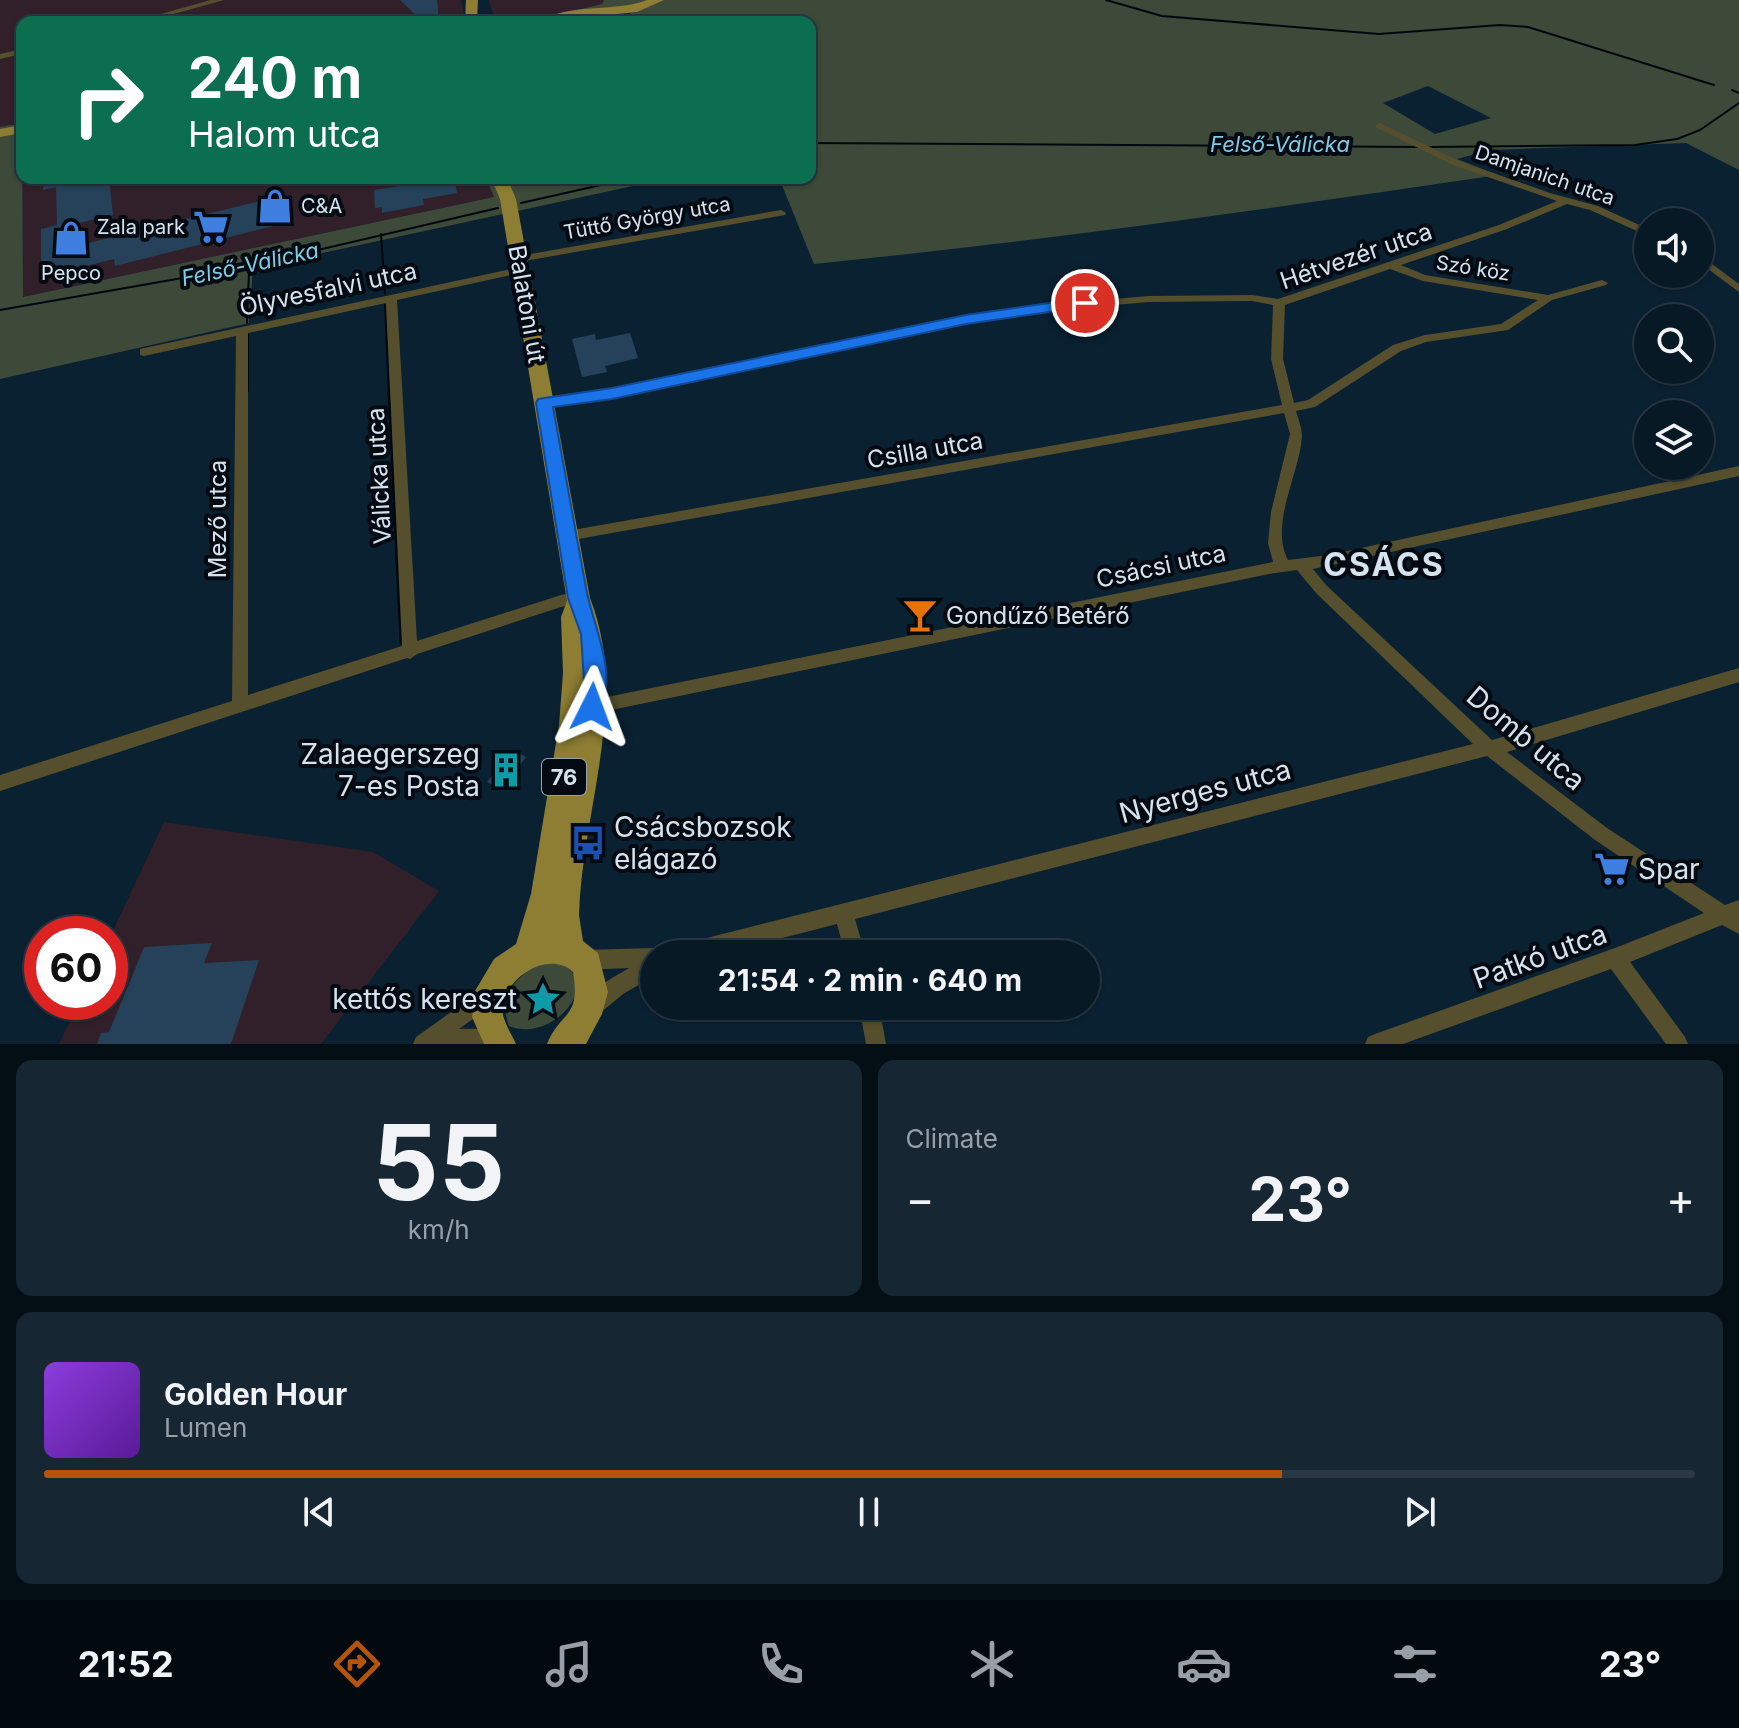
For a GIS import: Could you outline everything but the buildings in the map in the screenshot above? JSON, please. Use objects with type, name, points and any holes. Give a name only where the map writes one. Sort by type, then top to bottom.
[{"type":"main road","points":[[571,16],[613,4],[637,8],[658,0]]},
{"type":"main road","name":"Balatoni út","points":[[501,184],[509,206],[520,265],[578,598],[585,614],[594,656],[592,707],[565,890],[564,915],[576,955]]},
{"type":"main road","name":"Balatoni út","points":[[509,206],[510,184]]},
{"type":"main road","name":"Balatoni út","points":[[527,953],[542,915],[571,734],[578,683],[573,617],[578,598]]},
{"type":"main road","points":[[527,953],[549,947],[576,955]]},
{"type":"main road","name":"76","points":[[491,993],[504,971],[527,953]]},
{"type":"main road","name":"76","points":[[576,955],[590,974],[592,991],[589,1010]]},
{"type":"main road","points":[[491,993],[488,1014],[490,1029],[499,1043]]},
{"type":"main road","points":[[563,1044],[581,1026],[589,1010]]},
{"type":"street","points":[[159,16],[220,0]]},
{"type":"street","name":"Damjanich utca","points":[[1380,126],[1472,169],[1594,208],[1634,227]]},
{"type":"street","name":"Hétvezér utca","points":[[1293,566],[1279,559],[1275,543],[1278,512],[1296,434],[1275,349],[1279,303],[1393,266],[1565,201]]},
{"type":"street","name":"Tüttő György utca","points":[[520,265],[781,213]]},
{"type":"street","name":"Ölyvesfalvi utca","points":[[144,352],[520,265]]},
{"type":"street","name":"Szó köz","points":[[1393,266],[1423,278],[1548,298]]},
{"type":"street","points":[[1714,269],[1739,289]]},
{"type":"street","points":[[1548,298],[1602,283]]},
{"type":"street","name":"Válicka utca","points":[[391,297],[410,652]]},
{"type":"street","points":[[544,403],[612,393],[1021,310],[1149,299],[1252,298],[1279,303]]},
{"type":"street","name":"Csilla utca","points":[[567,536],[1290,407],[1324,398],[1397,348],[1425,339],[1504,327],[1548,298]]},
{"type":"street","name":"Mező utca","points":[[240,706],[242,331]]},
{"type":"street","name":"Csácsi utca","points":[[592,707],[1496,527],[1624,494],[1739,471]]},
{"type":"street","name":"Domb utca","points":[[1293,566],[1489,748],[1601,834],[1734,917]]},
{"type":"street","points":[[0,783],[578,598]]},
{"type":"street","name":"Nyerges utca","points":[[741,940],[1489,748],[1739,675]]},
{"type":"street","points":[[844,915],[851,940]]},
{"type":"street","name":"Patkó utca","points":[[1375,1044],[1734,917]]},
{"type":"street","points":[[576,955],[640,957]]},
{"type":"street","points":[[1615,958],[1678,1044]]},
{"type":"street","points":[[589,1010],[616,987],[640,973]]},
{"type":"street","points":[[425,1044],[491,993]]},
{"type":"street","points":[[872,1020],[876,1044]]},
{"type":"street","points":[[425,1044],[470,1038],[499,1043]]},
{"type":"shaded area","points":[[0,0],[461,0],[464,16],[16,16],[16,124],[0,127]]},
{"type":"shaded area","points":[[489,0],[604,0],[602,4],[552,16],[494,16]]},
{"type":"shaded area","points":[[22,184],[489,184],[494,197],[23,297]]},
{"type":"shaded area","points":[[164,822],[373,852],[439,891],[321,1044],[59,1044],[70,1020],[128,1020],[128,916],[120,916]]},
{"type":"green space","points":[[604,0],[1739,0],[1739,170],[1686,143],[1490,150],[1457,159],[1498,175],[1156,224],[814,264],[781,184],[816,184],[816,16],[633,16],[621,12],[606,16],[552,16],[602,4]],"holes":[[[1428,86],[1491,118],[1435,134],[1383,103]]]},
{"type":"green space","points":[[16,124],[16,184],[22,184],[23,297],[494,197],[489,184],[642,184],[253,268],[249,323],[0,379],[0,127]]},
{"type":"green space","points":[[537,964],[559,964],[573,973],[577,984],[575,997],[556,1019],[542,1026],[526,1029],[509,1026],[506,1006],[510,990],[521,976]]},
{"type":"waterway","points":[[1106,0],[1162,16],[1379,34],[1500,25],[1528,27],[1714,85]]},
{"type":"waterway","points":[[1732,90],[1739,93]]},
{"type":"waterway","name":"Felső-Válicka","points":[[1430,147],[1635,145],[1677,139],[1700,130],[1739,103]]},
{"type":"waterway","name":"Felső-Válicka","points":[[816,143],[1418,147]]},
{"type":"waterway","name":"Felső-Válicka","points":[[521,203],[605,184]]},
{"type":"waterway","name":"Felső-Válicka","points":[[381,235],[498,208]]},
{"type":"waterway","name":"Felső-Válicka","points":[[245,267],[381,235]]},
{"type":"waterway","points":[[381,235],[385,294]]},
{"type":"waterway","name":"Felső-Válicka","points":[[0,310],[245,267]]},
{"type":"waterway","points":[[245,267],[249,271],[247,323]]},
{"type":"waterway","points":[[385,305],[389,395]]},
{"type":"waterway","points":[[248,335],[248,391]]},
{"type":"waterway","points":[[389,393],[401,643]]},
{"type":"place","name":"C&A","points":[[275,206]]},
{"type":"place","name":"Zala park","points":[[211,227]]},
{"type":"place","name":"Pepco","points":[[71,238]]},
{"type":"place","name":"Gondűző Betérő","points":[[920,615]]},
{"type":"place","name":"Zalaegerszeg 7-es Posta","points":[[506,770]]},
{"type":"place","name":"Csácsbozsok elágazó","points":[[588,843]]},
{"type":"place","name":"Spar","points":[[1612,869]]},
{"type":"place","name":"kettős kereszt","points":[[543,999]]},
{"type":"district","name":"CSÁCS","points":[[1384,564]]},
{"type":"route","points":[[592,707],[595,681],[591,634],[578,598],[544,403],[612,393],[966,320],[1085,303]]}]
